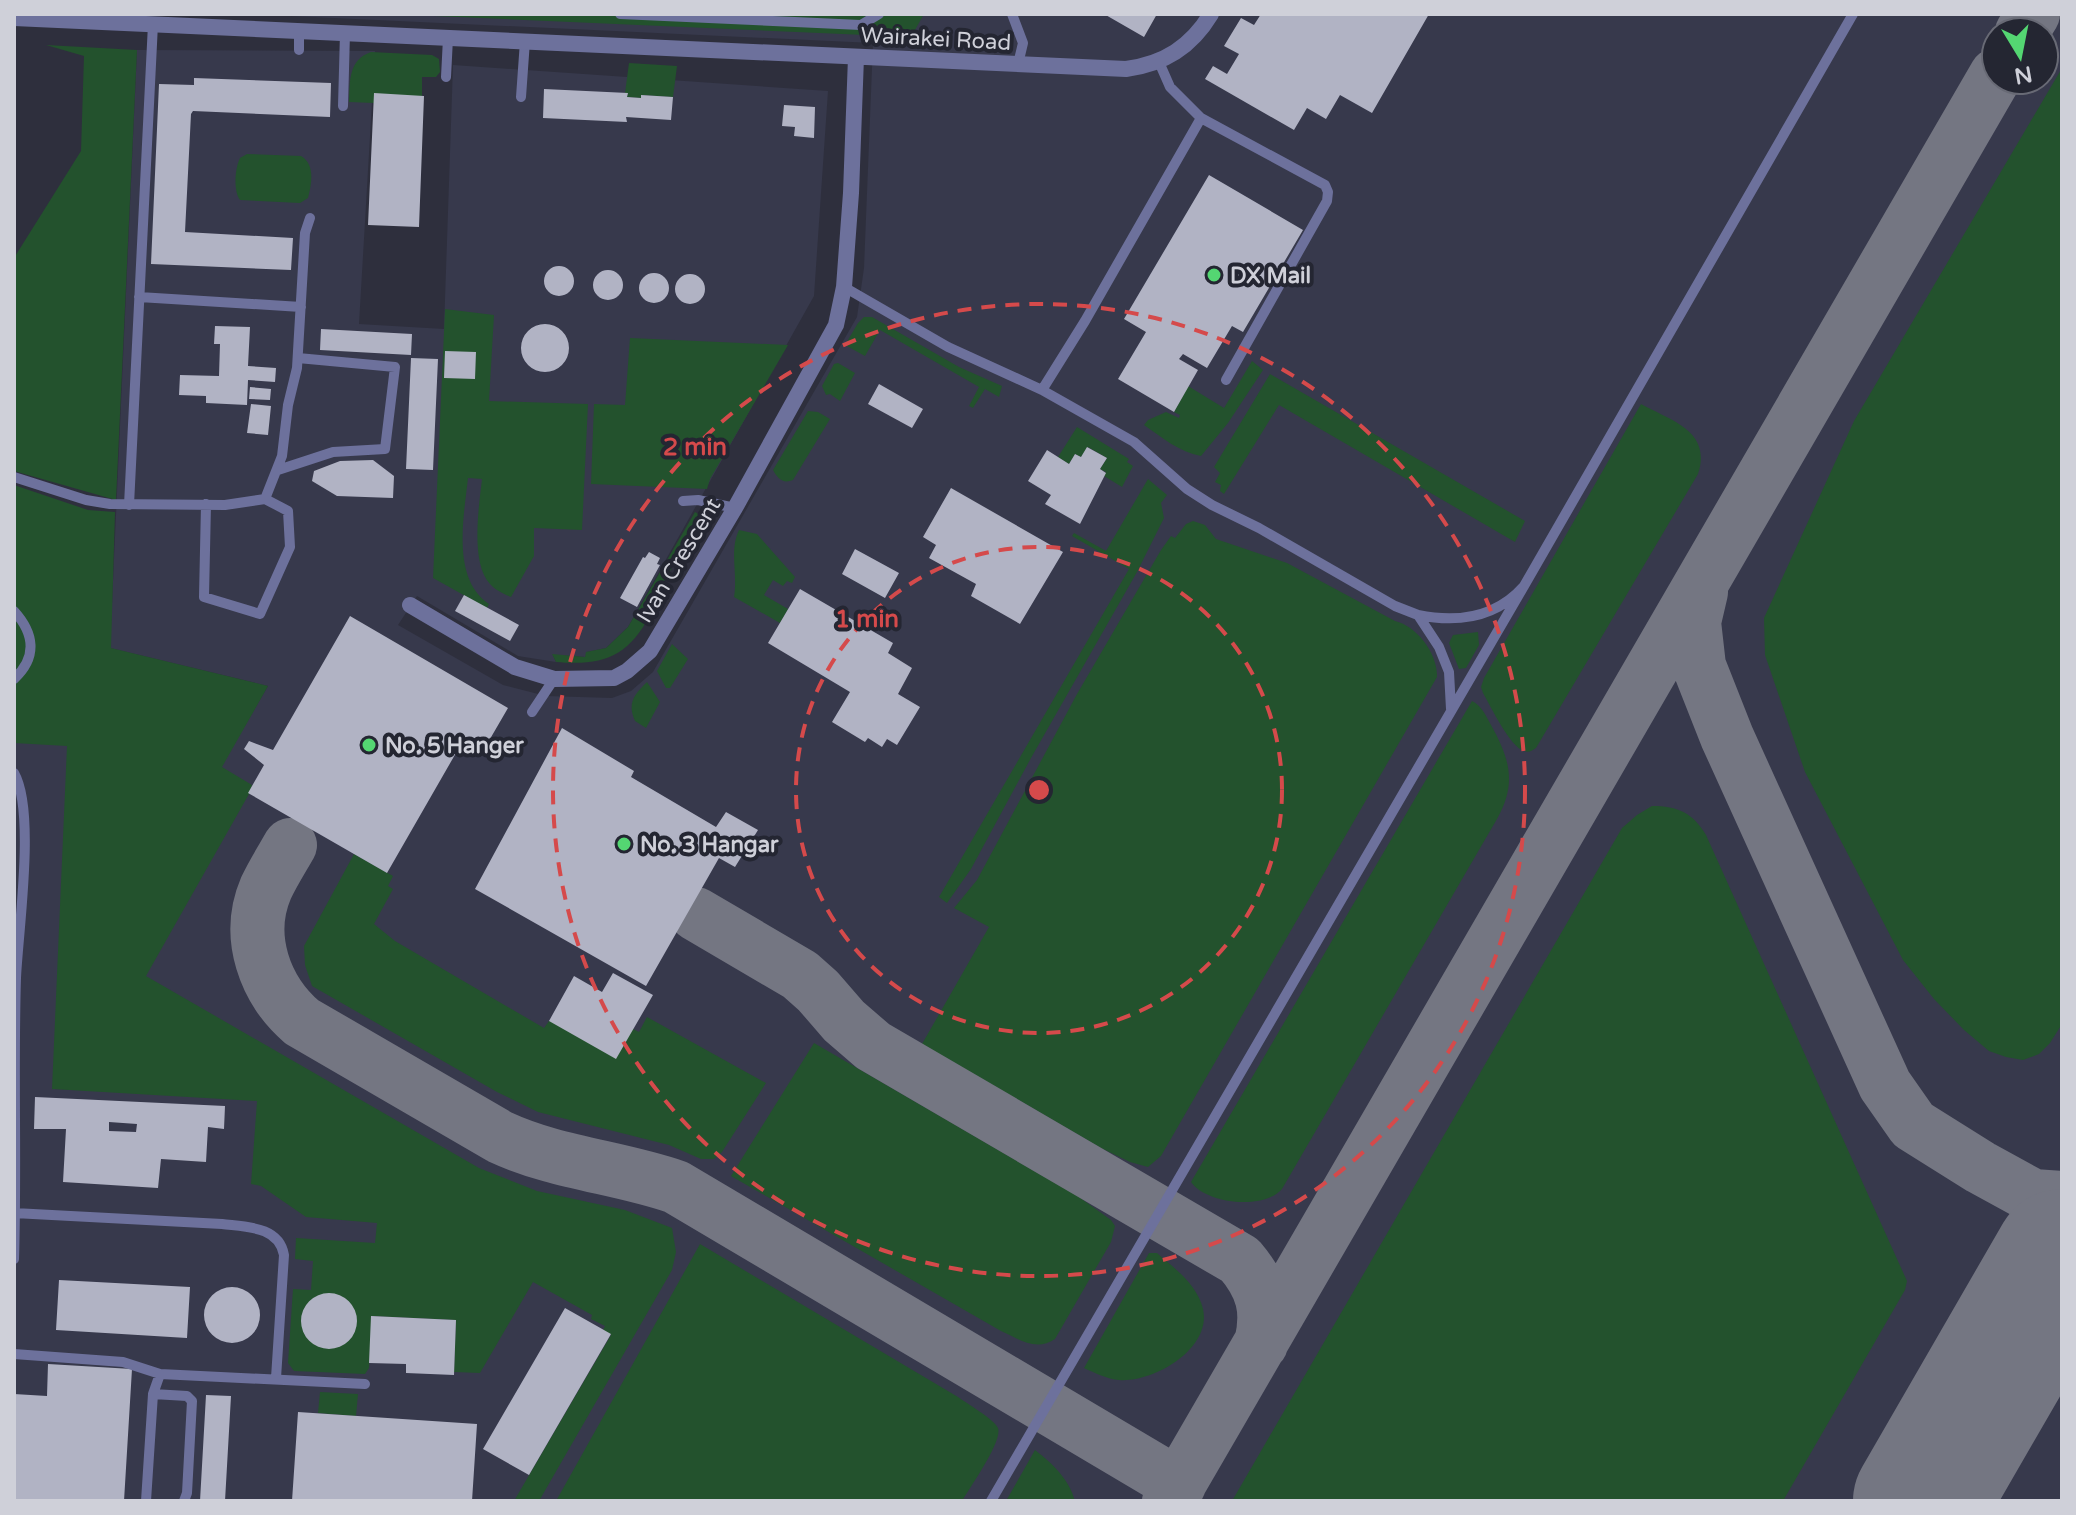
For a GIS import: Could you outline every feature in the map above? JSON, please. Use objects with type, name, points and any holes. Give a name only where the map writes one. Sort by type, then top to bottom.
[{"type":"street","name":"Wairakei Road","points":[[14,18],[1126,69],[1159,62],[1176,53],[1202,29],[1211,14]]},
{"type":"street","name":"Ivan Crescent","points":[[410,605],[515,667],[554,679],[614,678],[641,661],[650,651],[735,508],[836,325],[844,287],[856,57]]},
{"type":"lane","points":[[620,14],[861,25],[879,14]]},
{"type":"lane","points":[[1012,14],[1023,43],[1018,64]]},
{"type":"lane","points":[[991,1501],[1450,716],[1853,14]]},
{"type":"lane","points":[[129,505],[153,24]]},
{"type":"lane","points":[[299,31],[299,50]]},
{"type":"lane","points":[[343,106],[345,33]]},
{"type":"lane","points":[[446,77],[448,38]]},
{"type":"lane","points":[[521,97],[525,41]]},
{"type":"lane","points":[[1159,62],[1170,87],[1201,118],[1325,185],[1328,192],[1327,201],[1226,380]]},
{"type":"lane","points":[[1042,390],[1201,118]]},
{"type":"lane","points":[[265,499],[282,456],[298,358],[305,233],[310,218]]},
{"type":"lane","points":[[844,287],[948,347],[1042,390],[1134,442],[1187,489],[1212,505],[1259,528],[1395,606],[1418,615],[1449,620],[1473,617],[1507,603],[1524,586]]},
{"type":"lane","points":[[139,297],[301,307]]},
{"type":"lane","points":[[278,470],[333,452],[385,449],[395,367],[298,358]]},
{"type":"lane","points":[[14,477],[86,500],[129,505],[206,504],[225,505],[265,499],[288,511],[290,547],[260,614],[204,597],[206,504]]},
{"type":"lane","points":[[683,501],[698,500],[735,508]]},
{"type":"lane","points":[[14,611],[28,629],[32,647],[27,663],[14,679]]},
{"type":"lane","points":[[1418,615],[1445,659],[1452,689],[1450,716]]},
{"type":"lane","points":[[532,712],[554,679]]},
{"type":"lane","points":[[14,773],[20,784],[25,841],[16,979],[14,1259]]},
{"type":"lane","points":[[14,1213],[222,1224],[254,1228],[272,1235],[282,1245],[284,1255],[276,1378]]},
{"type":"lane","points":[[14,1354],[123,1362],[160,1374],[365,1384]]},
{"type":"lane","points":[[146,1501],[153,1394],[160,1374]]},
{"type":"lane","points":[[153,1394],[187,1396],[192,1401],[184,1501]]},
{"type":"shaded area","points":[[246,14],[2062,14],[2062,1501],[14,1501],[14,738],[68,741],[53,1089],[108,1090],[120,939],[268,686],[110,648],[137,50],[375,51],[359,324],[444,329],[453,65],[828,91],[814,296],[628,627],[606,648],[587,652],[586,657],[553,655],[556,662],[518,656],[417,596],[398,625],[503,685],[546,696],[612,698],[631,691],[653,672],[857,317],[864,268],[873,43]]},
{"type":"green space","points":[[388,14],[924,14],[911,37]]},
{"type":"green space","points":[[46,45],[137,50],[116,500],[14,471],[14,258],[81,151],[84,56]]},
{"type":"green space","points":[[371,52],[432,55],[439,59],[440,72],[436,77],[422,77],[422,96],[374,103],[349,102],[354,66]]},
{"type":"green space","points":[[629,63],[677,66],[673,97],[627,97]]},
{"type":"green space","points":[[2062,68],[2062,1024],[2039,1054],[2023,1060],[1989,1051],[1934,999],[1903,960],[1805,772],[1765,655],[1764,618],[1854,421],[2046,96],[2060,96]]},
{"type":"green space","points":[[247,154],[301,156],[310,169],[308,198],[300,203],[240,200],[236,191],[236,173],[240,158]]},
{"type":"green space","points":[[445,309],[494,315],[489,401],[588,404],[582,530],[534,528],[534,556],[511,597],[494,588],[484,575],[477,534],[482,479],[468,478],[463,528],[465,563],[477,593],[489,604],[487,608],[433,578]]},
{"type":"green space","points":[[864,317],[872,317],[959,367],[1002,386],[999,397],[985,389],[973,408],[969,406],[979,387],[880,330],[865,356],[845,345]]},
{"type":"green space","points":[[630,338],[788,345],[707,489],[591,484],[594,404],[625,405]]},
{"type":"green space","points":[[1252,361],[1263,370],[1228,423],[1201,456],[1178,448],[1144,425],[1166,412],[1179,418],[1180,415],[1174,412],[1188,386],[1224,408]]},
{"type":"green space","points":[[838,363],[855,373],[840,401],[830,394],[826,395],[822,386],[834,364]]},
{"type":"green space","points":[[1270,374],[1525,521],[1515,542],[1279,405],[1224,494],[1220,491],[1221,485],[1215,482],[1220,473],[1214,467]]},
{"type":"green space","points":[[1641,404],[1676,422],[1694,437],[1701,459],[1698,474],[1536,748],[1524,751],[1507,735],[1483,693],[1484,678]]},
{"type":"green space","points":[[808,411],[818,412],[830,419],[793,480],[784,481],[773,470]]},
{"type":"green space","points":[[1077,427],[1129,459],[1127,462],[1133,466],[1122,487],[1104,476],[1106,472],[1100,469],[1107,458],[1088,447],[1081,457],[1075,454],[1069,464],[1058,457]]},
{"type":"green space","points":[[1148,479],[1167,495],[1161,503],[1164,518],[971,869],[947,903],[939,897],[1129,569],[1072,536],[1074,533],[1106,551]]},
{"type":"green space","points":[[14,485],[88,510],[115,512],[111,648],[268,686],[222,767],[252,785],[249,794],[146,976],[479,1168],[537,1191],[625,1210],[672,1228],[676,1252],[672,1270],[539,1501],[514,1501],[611,1335],[603,1330],[605,1326],[591,1319],[592,1315],[533,1282],[480,1373],[454,1372],[456,1320],[372,1316],[369,1368],[365,1374],[294,1371],[288,1363],[293,1289],[311,1290],[313,1261],[295,1259],[296,1238],[375,1243],[377,1223],[306,1217],[261,1186],[251,1184],[257,1101],[52,1089],[67,746],[14,743]]},
{"type":"green space","points":[[695,512],[706,518],[692,543],[684,547],[649,607],[650,615],[633,641],[601,660],[556,662],[552,654],[585,657],[586,652],[606,648],[628,627]]},
{"type":"green space","points":[[1193,521],[1205,525],[1216,539],[1287,563],[1411,629],[1430,650],[1437,677],[1161,1156],[1148,1167],[1101,1148],[922,1044],[989,927],[954,908],[977,880],[1077,694],[1161,550],[1171,536],[1175,538],[1186,524]]},
{"type":"green space","points":[[739,530],[757,534],[795,577],[792,583],[787,581],[783,586],[773,580],[764,595],[788,609],[780,623],[734,597],[734,554]]},
{"type":"green space","points":[[1478,632],[1479,645],[1466,668],[1459,669],[1449,643],[1453,635]]},
{"type":"green space","points":[[672,644],[688,659],[670,688],[666,688],[657,671]]},
{"type":"green space","points":[[647,682],[660,702],[646,728],[635,721],[632,704],[635,695]]},
{"type":"green space","points":[[1472,701],[1485,715],[1507,760],[1509,783],[1497,819],[1282,1189],[1262,1200],[1235,1202],[1198,1189],[1191,1182]]},
{"type":"green space","points":[[1652,806],[1684,812],[1696,821],[1706,835],[1907,1281],[1905,1290],[1783,1501],[1232,1501],[1622,828]]},
{"type":"green space","points":[[354,854],[393,876],[388,886],[393,889],[374,924],[395,941],[544,1028],[549,1021],[639,1032],[647,1017],[766,1083],[722,1152],[714,1159],[701,1159],[669,1145],[538,1112],[497,1092],[312,986],[305,965],[304,946]]},
{"type":"green space","points":[[814,1043],[1079,1197],[1111,1220],[1115,1226],[1111,1242],[1055,1339],[1034,1344],[1001,1331],[731,1176]]},
{"type":"green space","points":[[700,1244],[958,1397],[995,1424],[998,1428],[996,1443],[962,1501],[556,1501]]},
{"type":"green space","points":[[1149,1253],[1157,1253],[1196,1292],[1203,1309],[1203,1324],[1198,1337],[1177,1361],[1148,1376],[1119,1380],[1084,1368]]},
{"type":"green space","points":[[320,1392],[358,1394],[356,1416],[318,1413]]},
{"type":"green space","points":[[1035,1450],[1060,1472],[1075,1501],[1006,1501]]},
{"type":"building","points":[[1104,14],[1157,14],[1144,37]]},
{"type":"building","points":[[1261,14],[1429,14],[1372,113],[1340,95],[1326,119],[1307,108],[1294,130],[1205,79],[1213,66],[1227,74],[1239,54],[1224,46],[1241,18],[1254,25]]},
{"type":"building","points":[[194,78],[331,83],[330,117],[193,111],[191,114],[185,232],[293,238],[291,270],[151,264],[159,84],[194,85]]},
{"type":"building","points":[[544,89],[628,93],[627,97],[641,98],[641,95],[673,97],[671,120],[626,117],[627,122],[543,118]]},
{"type":"building","points":[[374,93],[424,96],[419,227],[368,225]]},
{"type":"building","points":[[784,105],[815,107],[814,138],[794,136],[795,127],[782,126]]},
{"type":"building","name":"DX Mail","points":[[1209,175],[1303,230],[1243,332],[1232,326],[1207,368],[1183,354],[1179,359],[1198,370],[1174,412],[1118,379],[1146,332],[1124,319]]},
{"type":"building","points":[[559,266],[570,270],[574,281],[570,292],[559,296],[548,292],[544,281],[548,270]]},
{"type":"building","points":[[608,270],[619,274],[623,285],[619,296],[608,300],[597,296],[593,285],[597,274]]},
{"type":"building","points":[[654,273],[665,277],[669,288],[665,299],[654,303],[643,299],[639,288],[643,277]]},
{"type":"building","points":[[690,274],[701,278],[705,289],[701,300],[690,304],[679,300],[675,289],[679,278]]},
{"type":"building","points":[[545,324],[562,331],[569,348],[562,365],[545,372],[528,365],[521,348],[528,331]]},
{"type":"building","points":[[215,326],[250,327],[248,366],[276,368],[275,382],[248,380],[247,405],[206,403],[206,396],[179,395],[180,375],[219,376],[220,344],[214,344]]},
{"type":"building","points":[[321,329],[412,334],[411,355],[320,350]]},
{"type":"building","points":[[445,351],[476,352],[475,379],[444,378]]},
{"type":"building","points":[[411,358],[438,359],[433,470],[406,469]]},
{"type":"building","points":[[879,384],[923,409],[912,428],[868,404]]},
{"type":"building","points":[[250,387],[271,389],[270,400],[249,399]]},
{"type":"building","points":[[251,404],[271,406],[268,435],[247,433]]},
{"type":"building","points":[[1087,447],[1107,458],[1100,469],[1106,473],[1080,524],[1045,504],[1051,495],[1028,481],[1047,450],[1069,464],[1075,454],[1081,457]]},
{"type":"building","points":[[373,460],[394,476],[393,498],[337,496],[312,481],[314,471],[340,461]]},
{"type":"building","points":[[951,488],[1063,552],[1020,624],[971,596],[976,584],[929,558],[936,545],[923,537]]},
{"type":"building","points":[[855,549],[899,573],[885,598],[842,574]]},
{"type":"building","points":[[649,552],[660,558],[657,564],[660,565],[637,607],[620,598],[643,557]]},
{"type":"building","points":[[800,589],[893,643],[888,653],[912,668],[898,694],[920,707],[897,745],[887,739],[882,747],[868,738],[865,742],[832,722],[850,692],[768,643]]},
{"type":"building","points":[[464,595],[519,625],[510,641],[455,611]]},
{"type":"building","name":"No. 5 Hanger","points":[[350,616],[508,708],[483,751],[464,739],[387,873],[248,793],[264,765],[244,749],[249,741],[273,750]]},
{"type":"building","name":"No. 3 Hangar","points":[[562,728],[634,771],[631,777],[716,827],[726,812],[758,830],[735,867],[719,858],[646,986],[475,889]]},
{"type":"building","points":[[613,973],[653,995],[616,1059],[549,1021],[574,976],[602,992]]},
{"type":"building","points":[[35,1097],[225,1106],[224,1129],[208,1127],[206,1162],[161,1159],[158,1188],[63,1182],[66,1129],[34,1129]],"holes":[[[109,1122],[137,1124],[136,1132],[109,1131]]]},
{"type":"building","points":[[59,1280],[190,1287],[187,1338],[56,1330]]},
{"type":"building","points":[[232,1287],[252,1295],[260,1315],[252,1335],[232,1343],[212,1335],[204,1315],[212,1295]]},
{"type":"building","points":[[329,1293],[349,1301],[357,1321],[349,1341],[329,1349],[309,1341],[301,1321],[309,1301]]},
{"type":"building","points":[[565,1308],[611,1334],[529,1475],[483,1449]]},
{"type":"building","points":[[371,1316],[456,1320],[454,1375],[406,1373],[406,1364],[369,1363]]},
{"type":"building","points":[[48,1364],[132,1369],[124,1501],[14,1500],[14,1394],[47,1396]]},
{"type":"building","points":[[206,1395],[231,1396],[225,1501],[200,1501]]},
{"type":"building","points":[[298,1412],[477,1424],[472,1501],[292,1501]]},
{"type":"taxiway","points":[[1169,1501],[1984,96]]},
{"type":"taxiway","points":[[1701,592],[1694,622],[1699,666],[1727,737],[1885,1085],[1913,1125],[2033,1196],[2062,1198]]},
{"type":"taxiway","points":[[290,845],[266,888],[260,907],[258,943],[269,978],[289,1009],[302,1022],[500,1137],[543,1153],[676,1187],[1179,1485]]},
{"type":"taxiway","points":[[696,914],[800,975],[873,1046],[1240,1260],[1262,1299],[1264,1320],[1261,1344]]},
{"type":"runway","points":[[1921,1501],[2062,1257]]},
{"type":"place","name":"DX Mail","points":[[1214,275]]},
{"type":"place","name":"No. 5 Hanger","points":[[369,745]]},
{"type":"place","name":"No. 3 Hangar","points":[[624,844]]}]
